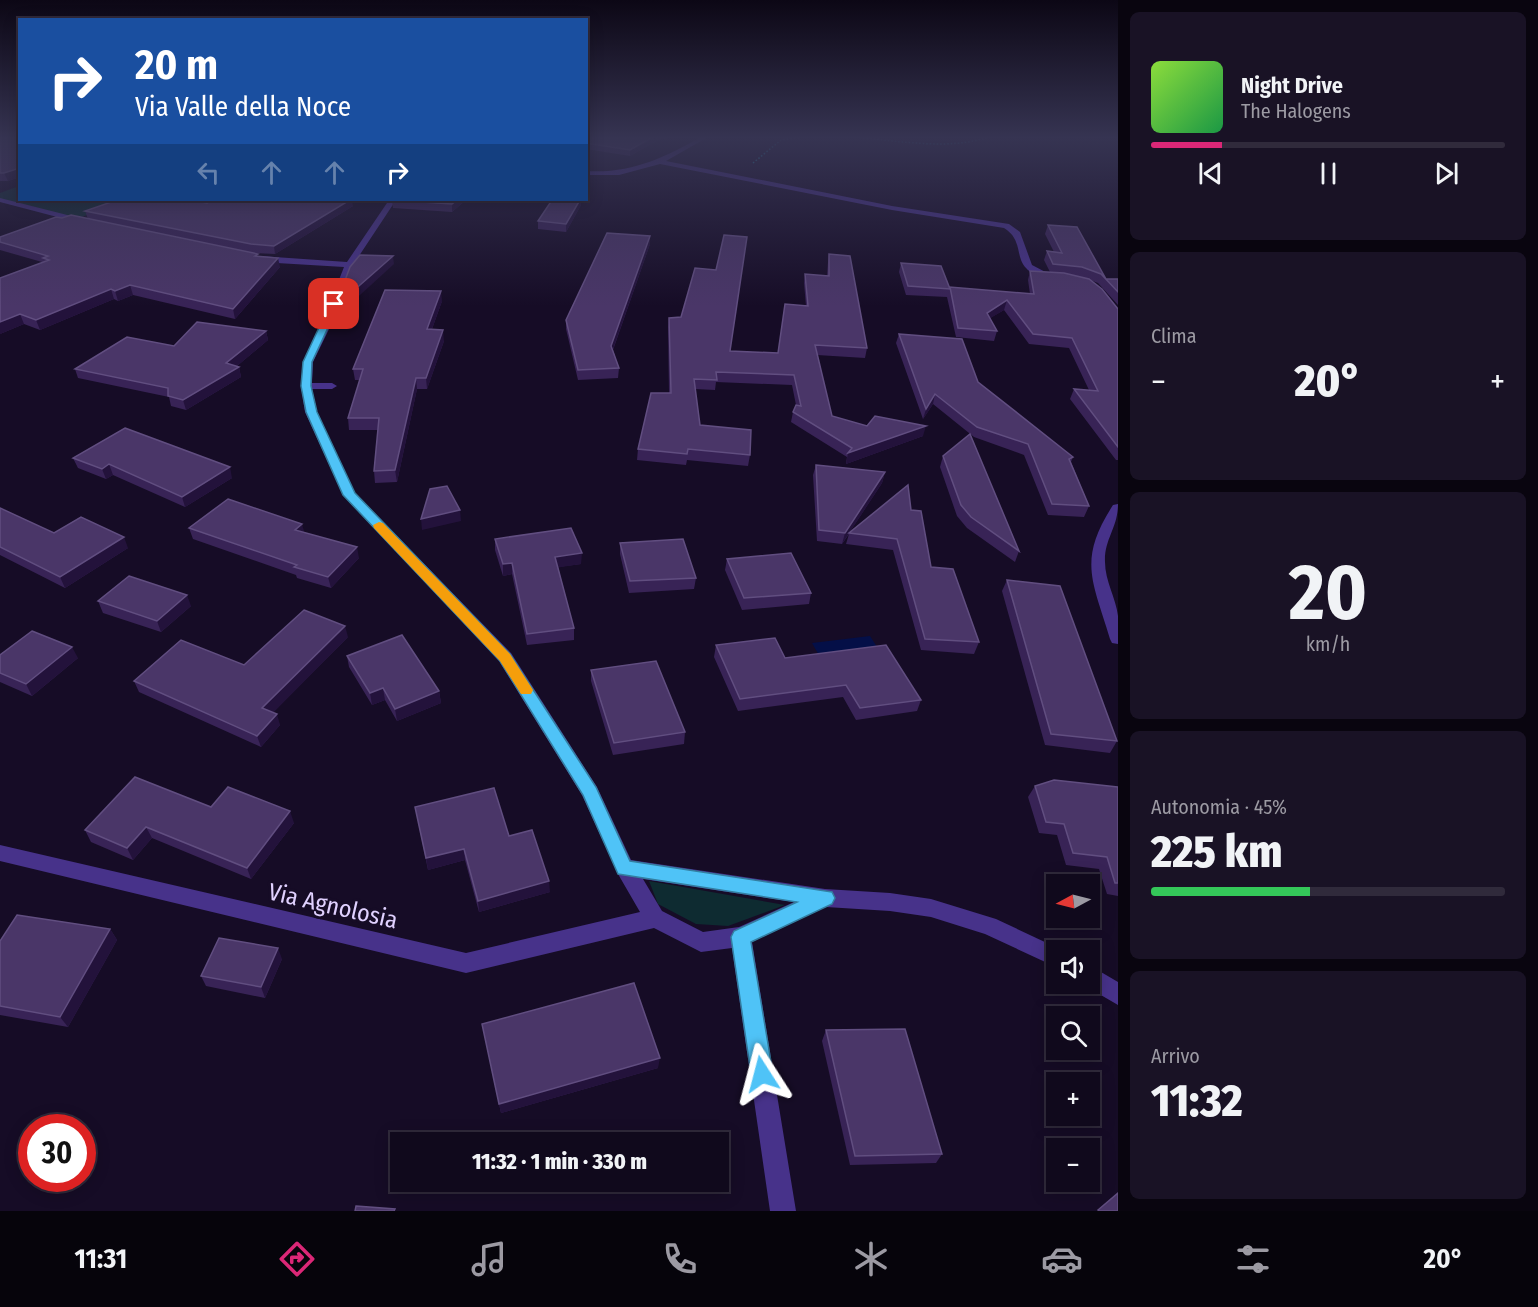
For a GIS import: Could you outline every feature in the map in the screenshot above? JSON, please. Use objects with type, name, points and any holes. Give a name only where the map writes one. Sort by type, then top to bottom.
[{"type":"street","points":[[823,194],[892,208],[1006,226],[1016,232],[1029,270],[1062,278]]},
{"type":"street","points":[[0,200],[93,224]]},
{"type":"street","points":[[391,201],[349,265],[327,323],[308,362],[306,386],[311,412],[349,495],[505,657],[590,792],[625,868],[655,918],[701,942],[741,937],[825,898]]},
{"type":"street","points":[[253,258],[349,265]]},
{"type":"street","points":[[306,386],[332,386]]},
{"type":"street","points":[[1118,508],[1097,552],[1100,576],[1118,639]]},
{"type":"street","name":"Via Agnolosia","points":[[0,853],[466,963],[655,918]]},
{"type":"street","points":[[625,868],[825,898],[911,904],[950,913],[1010,935],[1046,952]]},
{"type":"street","points":[[741,937],[783,1211]]},
{"type":"street","points":[[1100,983],[1118,994]]},
{"type":"green space","points":[[0,194],[18,194],[18,201],[126,201],[73,220],[0,200]]},
{"type":"green space","points":[[649,881],[785,905],[728,926],[696,924],[658,904]]},
{"type":"shaded area","points":[[870,636],[879,650],[820,657],[812,643]]},
{"type":"building","points":[[114,201],[207,203],[211,201],[348,201],[274,246],[251,244],[85,211]]},
{"type":"building","points":[[407,201],[456,201],[452,204]]},
{"type":"building","points":[[551,201],[579,201],[566,224],[538,221]]},
{"type":"building","points":[[71,215],[258,254],[255,256],[278,258],[233,309],[130,285],[115,291],[111,289],[36,320],[20,314],[0,322],[0,278],[49,260],[43,258],[48,256],[0,242],[0,237],[56,217]]},
{"type":"building","points":[[1048,225],[1077,227],[1106,279],[1118,279],[1118,292],[1101,274],[1082,267],[1053,264],[1047,251],[1062,253]]},
{"type":"building","points":[[607,233],[650,236],[611,346],[619,368],[578,370],[566,320]]},
{"type":"building","points":[[724,235],[747,237],[730,351],[778,353],[785,304],[808,306],[805,274],[829,276],[829,254],[850,256],[867,348],[815,345],[832,416],[867,426],[875,416],[926,426],[848,453],[852,448],[793,412],[796,405],[801,406],[794,375],[716,372],[717,380],[694,379],[700,425],[751,430],[750,455],[688,449],[687,454],[638,449],[651,393],[671,393],[669,318],[681,317],[695,268],[716,270]]},
{"type":"building","points":[[360,255],[393,256],[335,307],[350,267]]},
{"type":"building","points":[[901,263],[941,266],[950,289],[908,286]]},
{"type":"building","points":[[1030,271],[1064,273],[1089,279],[1102,289],[1118,309],[1118,447],[1074,389],[1098,391],[1072,338],[1033,334],[1007,300],[987,313],[997,331],[958,328],[950,287],[1034,294]]},
{"type":"building","points":[[385,290],[441,291],[427,329],[443,330],[426,378],[416,378],[395,470],[374,471],[379,418],[348,418],[363,369],[353,369]]},
{"type":"building","points":[[197,322],[266,331],[226,363],[239,367],[183,400],[168,396],[168,388],[75,369],[127,337],[174,346]]},
{"type":"building","points":[[899,334],[962,339],[978,382],[1073,457],[1069,459],[1089,506],[1052,504],[1028,444],[977,427],[935,394],[926,409]]},
{"type":"building","points":[[125,428],[230,467],[182,497],[109,464],[102,469],[73,458]]},
{"type":"building","points":[[970,434],[1019,551],[971,517],[961,505],[943,456]]},
{"type":"building","points":[[816,465],[885,472],[845,533],[819,530]]},
{"type":"building","points":[[908,485],[911,510],[921,511],[931,567],[953,569],[979,642],[925,639],[897,539],[849,533]]},
{"type":"building","points":[[447,486],[460,510],[421,519],[430,489]]},
{"type":"building","points":[[228,499],[302,524],[295,530],[357,547],[328,577],[294,567],[297,565],[189,528]]},
{"type":"building","points":[[0,508],[54,533],[81,517],[124,537],[60,577],[0,547]]},
{"type":"building","points":[[571,528],[582,553],[555,557],[574,628],[527,634],[512,563],[503,564],[495,539]]},
{"type":"building","points":[[683,539],[696,578],[630,581],[620,543]]},
{"type":"building","points":[[791,553],[811,593],[744,598],[727,559]]},
{"type":"building","points":[[129,576],[187,595],[157,621],[98,601]]},
{"type":"building","points":[[1007,580],[1060,586],[1117,741],[1051,734]]},
{"type":"building","points":[[304,610],[345,626],[262,708],[277,714],[257,736],[134,681],[181,640],[244,665]]},
{"type":"building","points":[[32,631],[72,647],[26,684],[0,673],[0,655]]},
{"type":"building","points":[[402,635],[439,691],[395,709],[383,688],[370,693],[347,656]]},
{"type":"building","points":[[775,638],[785,658],[886,645],[921,700],[860,708],[846,685],[740,699],[716,645]]},
{"type":"building","points":[[656,661],[685,732],[614,743],[591,670]]},
{"type":"building","points":[[135,777],[211,807],[228,787],[290,811],[247,868],[146,827],[127,848],[85,830]]},
{"type":"building","points":[[1054,780],[1118,787],[1118,883],[1115,883],[1107,857],[1073,853],[1064,824],[1046,822],[1035,786]]},
{"type":"building","points":[[494,788],[509,836],[532,830],[549,881],[478,901],[464,849],[426,858],[415,807]]},
{"type":"building","points":[[17,915],[110,929],[60,1017],[0,1006],[0,941]]},
{"type":"building","points":[[219,938],[278,948],[261,987],[201,976]]},
{"type":"building","points":[[634,983],[660,1058],[499,1104],[482,1024]]},
{"type":"building","points":[[905,1029],[942,1154],[855,1156],[826,1030]]},
{"type":"building","points":[[1118,1193],[1118,1211],[1098,1210]]},
{"type":"building","points":[[356,1206],[395,1209],[394,1211],[355,1211]]},
{"type":"slow traffic","points":[[379,525],[505,657],[526,690]]},
{"type":"route","points":[[334,304],[308,362],[306,386],[311,412],[349,495],[505,657],[590,792],[625,868],[825,898],[741,937],[762,1074]]}]
